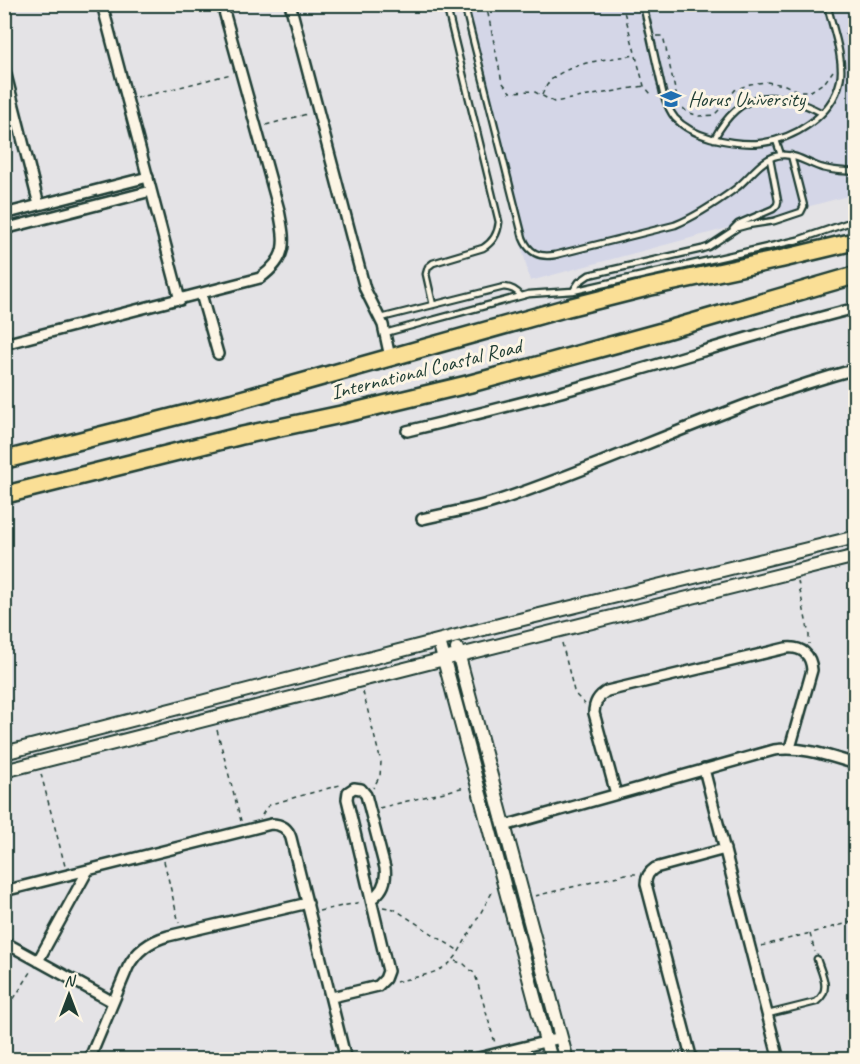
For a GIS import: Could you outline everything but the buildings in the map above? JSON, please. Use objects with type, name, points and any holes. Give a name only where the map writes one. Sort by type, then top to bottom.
[{"type":"highway","name":"International Coastal Road","points":[[4,459],[232,402],[607,297],[855,241]]},
{"type":"highway","name":"International Coastal Road","points":[[4,495],[240,436],[469,384],[660,332],[855,275]]},
{"type":"main road","points":[[4,753],[855,537]]},
{"type":"main road","points":[[4,771],[855,556]]},
{"type":"main road","points":[[454,637],[567,1059]]},
{"type":"main road","points":[[439,641],[551,1059]]},
{"type":"street","points":[[102,4],[180,300]]},
{"type":"street","points":[[4,345],[260,279],[272,269],[280,257],[284,243],[282,228],[222,4]]},
{"type":"street","points":[[290,4],[364,290],[385,333],[390,357]]},
{"type":"street","points":[[4,67],[39,205]]},
{"type":"street","points":[[4,214],[148,177]]},
{"type":"street","points":[[4,228],[151,191]]},
{"type":"street","points":[[201,294],[218,354]]},
{"type":"street","points":[[407,431],[597,382],[799,322],[855,308]]},
{"type":"street","points":[[422,519],[495,502],[620,456],[694,424],[817,380],[855,369]]},
{"type":"street","points":[[616,794],[594,708],[598,698],[607,691],[786,648],[797,648],[807,654],[812,670],[790,748]]},
{"type":"street","points":[[504,826],[774,750],[790,748],[807,750],[855,764]]},
{"type":"street","points":[[704,769],[779,1059]]},
{"type":"street","points":[[332,997],[374,988],[385,979],[388,966],[371,899],[347,799],[348,792],[354,788],[361,789],[366,795],[386,874],[383,886],[371,899]]},
{"type":"street","points":[[4,891],[263,826],[276,824],[285,828],[290,834],[346,1059]]},
{"type":"street","points":[[692,1059],[646,880],[649,872],[656,868],[725,849]]},
{"type":"street","points":[[38,961],[88,870]]},
{"type":"street","points":[[89,1059],[128,967],[144,947],[159,938],[309,908]]},
{"type":"street","points":[[4,942],[113,1002]]},
{"type":"street","points":[[470,1059],[561,1038]]},
{"type":"lane","points":[[433,305],[426,274],[428,267],[433,263],[488,245],[497,232],[499,222],[446,4]]},
{"type":"lane","points":[[464,4],[523,238],[531,252],[547,257],[688,220],[735,189],[763,163],[781,155],[791,155],[824,168],[855,172]]},
{"type":"lane","points":[[643,4],[663,93],[674,117],[684,127],[695,133],[745,144],[776,140],[803,127],[831,103],[841,79],[842,66],[827,4]]},
{"type":"lane","points":[[714,139],[728,117],[747,102],[759,98],[783,97],[801,102],[822,113]]},
{"type":"lane","points":[[776,140],[781,155]]},
{"type":"lane","points":[[573,291],[579,282],[589,275],[702,249],[732,231],[748,225],[801,212],[804,210],[804,203],[791,155]]},
{"type":"lane","points":[[732,231],[738,224],[777,206],[778,198],[770,159]]},
{"type":"lane","points":[[385,333],[521,296],[573,291],[798,240],[855,220]]},
{"type":"lane","points":[[379,318],[504,287],[517,291],[521,296]]},
{"type":"lane","points":[[768,1014],[816,1002],[822,997],[825,984],[818,959]]},
{"type":"path","points":[[486,4],[502,82],[510,92],[533,91],[554,102],[644,86]]},
{"type":"path","points":[[622,4],[644,86],[651,94],[663,93]]},
{"type":"path","points":[[818,4],[821,14]]},
{"type":"path","points":[[835,36],[855,31]]},
{"type":"path","points":[[650,37],[662,36],[664,40],[678,103],[687,112],[699,116],[714,115],[735,90],[750,84],[767,82],[798,92],[811,92],[825,82],[834,70]]},
{"type":"path","points":[[541,96],[555,76],[581,64],[636,55]]},
{"type":"path","points":[[128,100],[241,72]]},
{"type":"path","points":[[256,128],[318,111]]},
{"type":"path","points":[[796,571],[809,635],[807,654]]},
{"type":"path","points":[[560,631],[574,691],[581,701],[594,708]]},
{"type":"path","points":[[360,681],[381,762],[377,782],[366,795]]},
{"type":"path","points":[[214,718],[244,831]]},
{"type":"path","points":[[38,763],[68,875]]},
{"type":"path","points":[[263,826],[262,815],[271,804],[343,784],[354,788]]},
{"type":"path","points":[[370,811],[477,784]]},
{"type":"path","points":[[162,851],[182,933]]},
{"type":"path","points":[[524,899],[626,874],[636,873],[646,880]]},
{"type":"path","points":[[396,982],[439,970],[453,960],[501,875]]},
{"type":"path","points":[[309,908],[371,899]]},
{"type":"path","points":[[374,910],[382,907],[394,909],[459,951]]},
{"type":"path","points":[[751,949],[855,921]]},
{"type":"path","points":[[809,933],[818,959]]},
{"type":"path","points":[[453,960],[464,964],[475,974],[498,1053]]},
{"type":"path","points":[[4,1014],[38,961]]},
{"type":"shaded area","name":"Horus University","points":[[463,5],[855,5],[855,194],[530,281]]},
{"type":"place","name":"Horus University","points":[[671,99]]}]
